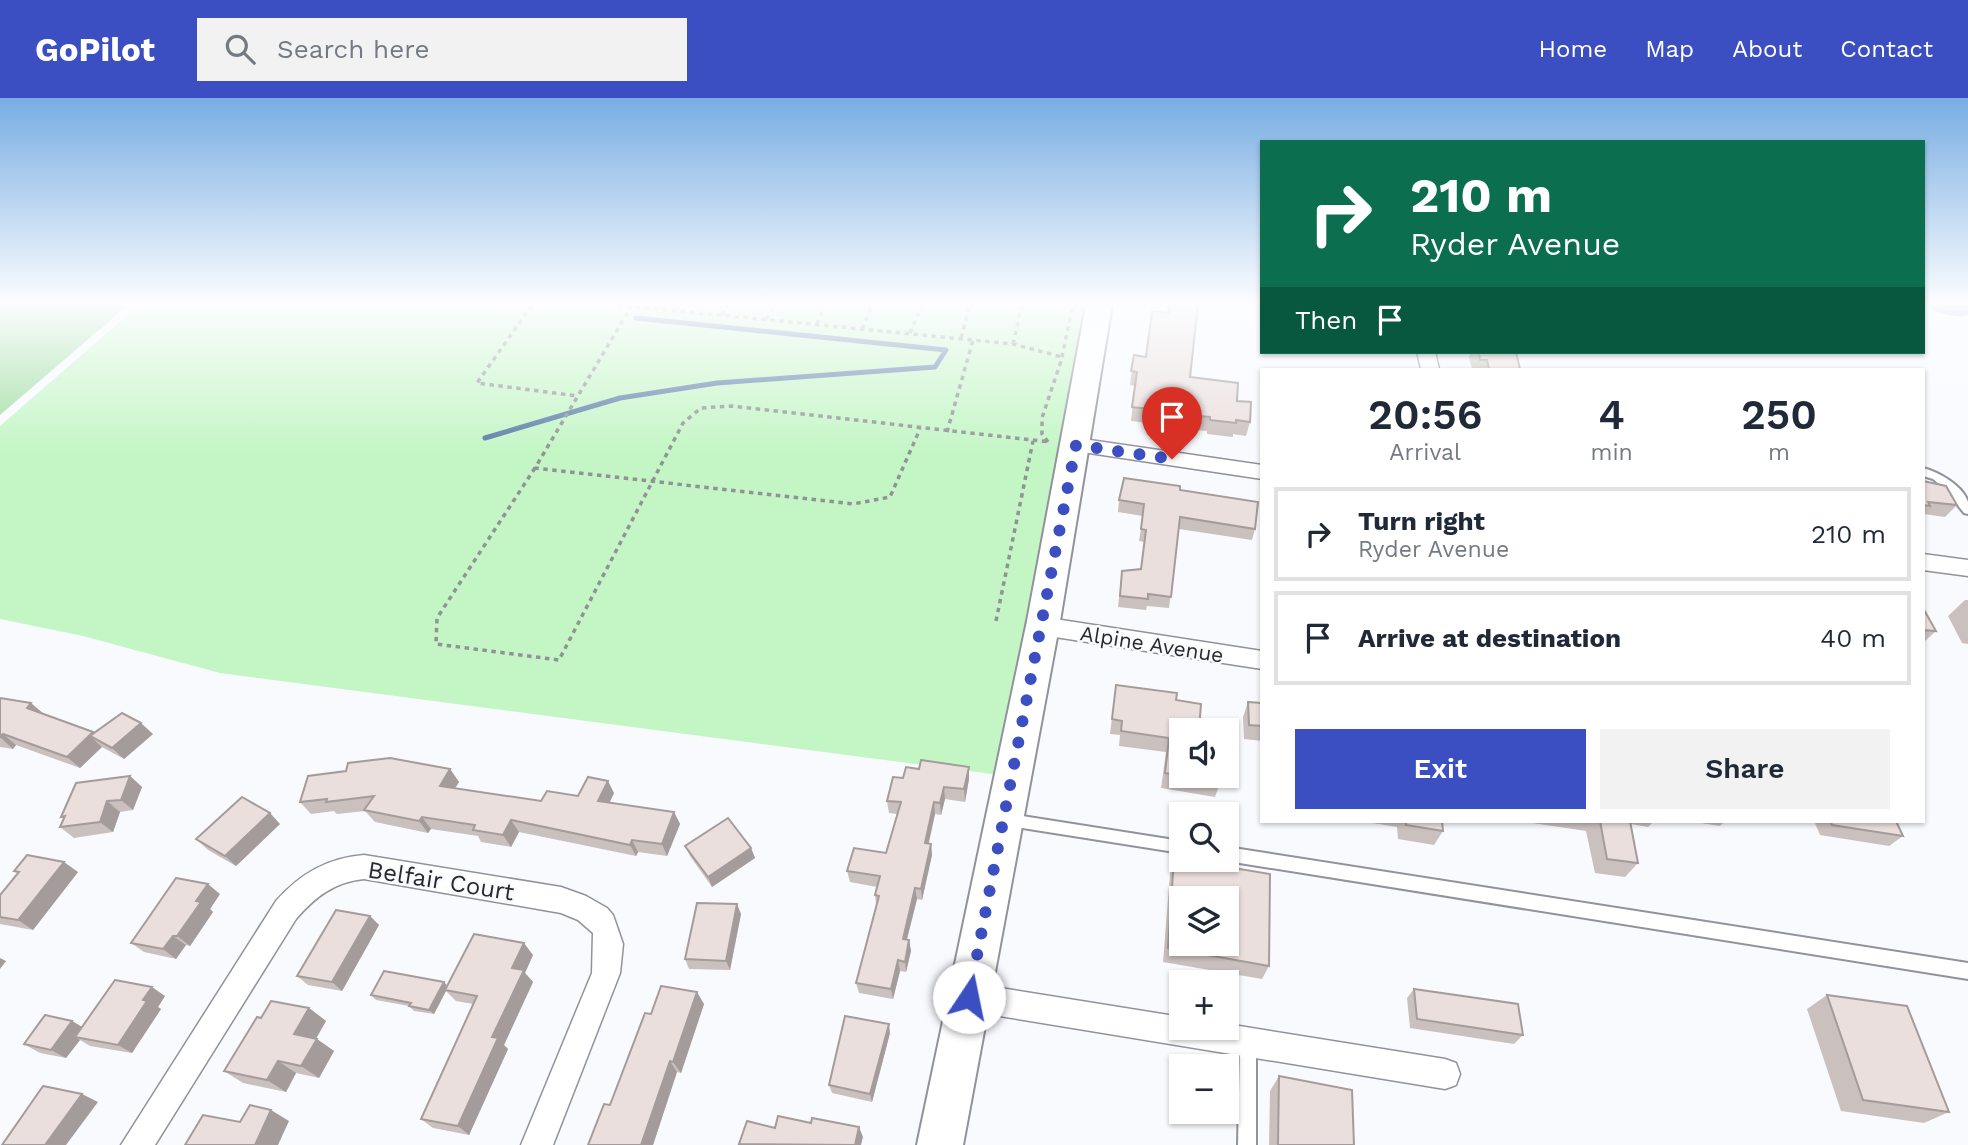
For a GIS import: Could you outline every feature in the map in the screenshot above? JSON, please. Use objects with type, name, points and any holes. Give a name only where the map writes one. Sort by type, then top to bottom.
[{"type":"street","points":[[940,1145],[1042,626],[1062,443],[1086,354]]},
{"type":"street","points":[[1062,443],[1260,472]]},
{"type":"street","points":[[1925,562],[1968,568]]},
{"type":"street","name":"Alpine Avenue","points":[[1042,626],[1260,660]]},
{"type":"street","name":"Belfair Court","points":[[137,1145],[277,921],[295,898],[328,873],[364,867],[561,900],[583,906],[599,917],[607,930],[611,948],[607,974],[537,1145]]},
{"type":"street","points":[[969,997],[1445,1074]]},
{"type":"lane","points":[[1925,472],[1930,472],[1946,483],[1968,510]]},
{"type":"lane","points":[[1004,819],[1169,845]]},
{"type":"lane","points":[[1239,856],[1968,971]]},
{"type":"lane","points":[[1247,1145],[1248,1041]]},
{"type":"path","points":[[498,354],[477,383],[578,396]]},
{"type":"path","points":[[603,354],[535,468],[437,618],[436,644],[558,660],[683,423],[701,408],[732,406],[1062,443]]},
{"type":"path","points":[[947,432],[969,354]]},
{"type":"path","points":[[1050,354],[1062,357]]},
{"type":"path","points":[[1062,443],[1042,434],[1042,418],[1063,354]]},
{"type":"path","points":[[535,468],[853,504],[890,497],[920,429]]},
{"type":"path","points":[[996,621],[1033,441]]},
{"type":"green space","points":[[0,354],[71,354],[0,415]]},
{"type":"green space","points":[[83,354],[1077,354],[1000,775],[220,673],[83,636],[0,619],[0,426]]},
{"type":"building","points":[[1146,354],[1193,354],[1190,377],[1238,383],[1237,401],[1251,402],[1250,422],[1210,420],[1210,417],[1150,412],[1150,409],[1132,407],[1137,372],[1131,371],[1134,355],[1146,357]]},
{"type":"building","points":[[1479,354],[1516,354],[1520,368],[1489,368],[1487,360],[1480,360]]},
{"type":"building","points":[[1124,478],[1258,502],[1255,529],[1180,517],[1171,597],[1148,594],[1148,599],[1120,596],[1122,571],[1141,569],[1146,530],[1141,529],[1144,504],[1119,500]]},
{"type":"building","points":[[1925,481],[1946,486],[1957,505],[1928,502],[1930,506],[1925,505]]},
{"type":"building","points":[[1925,612],[1936,631],[1925,630]]},
{"type":"building","points":[[1116,685],[1177,693],[1176,700],[1201,704],[1200,718],[1169,718],[1169,738],[1121,731],[1122,721],[1112,719]]},
{"type":"building","points":[[0,698],[31,703],[27,708],[93,732],[67,757],[3,734],[0,737]]},
{"type":"building","points":[[1248,702],[1260,703],[1260,726],[1249,725]]},
{"type":"building","points":[[122,713],[141,723],[112,748],[90,736]]},
{"type":"building","points":[[1169,738],[1169,774],[1165,773]]},
{"type":"building","points":[[390,758],[450,769],[440,786],[541,801],[547,791],[578,796],[588,777],[608,781],[598,801],[674,812],[662,844],[632,840],[630,845],[511,820],[503,835],[473,830],[475,825],[422,817],[419,821],[364,810],[374,796],[326,802],[327,799],[300,802],[308,776],[346,771],[348,763]]},
{"type":"building","points":[[921,760],[969,767],[964,789],[944,787],[940,803],[934,802],[925,843],[931,844],[921,889],[915,888],[903,939],[909,940],[905,962],[898,960],[891,989],[856,983],[879,896],[875,895],[880,876],[847,871],[854,848],[886,853],[901,802],[887,801],[893,777],[903,778],[906,767],[919,769]]},
{"type":"building","points":[[130,776],[121,800],[107,801],[100,822],[60,827],[65,816],[61,817],[76,783]]},
{"type":"building","points":[[242,797],[270,813],[225,856],[196,839]]},
{"type":"building","points":[[728,818],[751,848],[708,877],[685,846]]},
{"type":"building","points":[[1442,823],[1443,831],[1406,825]]},
{"type":"building","points":[[1600,823],[1630,823],[1638,863],[1607,859]]},
{"type":"building","points":[[1897,823],[1903,836],[1832,825]]},
{"type":"building","points":[[27,855],[64,862],[18,920],[0,917],[0,895],[19,872],[14,871]]},
{"type":"building","points":[[1239,869],[1270,874],[1269,966],[1213,956],[1239,956],[1239,886],[1172,886],[1173,872],[1239,872]]},
{"type":"building","points":[[176,878],[208,884],[196,901],[201,902],[177,936],[173,936],[163,949],[131,943]]},
{"type":"building","points":[[697,903],[737,904],[726,961],[685,959]]},
{"type":"building","points":[[336,910],[370,916],[332,982],[297,976]]},
{"type":"building","points":[[474,934],[524,943],[512,968],[524,970],[492,1037],[498,1038],[458,1126],[421,1119],[477,996],[445,990]]},
{"type":"building","points":[[384,971],[444,982],[429,1010],[409,1006],[411,1003],[371,995]]},
{"type":"building","points":[[115,980],[152,987],[143,1000],[147,1001],[118,1045],[75,1037]]},
{"type":"building","points":[[661,986],[697,992],[641,1145],[588,1145],[604,1104],[610,1105],[645,1013],[651,1014]]},
{"type":"building","points":[[1414,989],[1518,1004],[1523,1035],[1417,1019]]},
{"type":"building","points":[[1827,995],[1907,1006],[1949,1112],[1863,1100]]},
{"type":"building","points":[[271,1001],[309,1008],[294,1034],[317,1039],[301,1066],[278,1061],[267,1080],[224,1071],[257,1017],[261,1018]]},
{"type":"building","points":[[45,1015],[72,1021],[51,1050],[24,1044]]},
{"type":"building","points":[[845,1016],[889,1024],[870,1094],[829,1085]]},
{"type":"building","points":[[1279,1076],[1352,1090],[1354,1145],[1278,1145]]},
{"type":"building","points":[[43,1086],[82,1094],[45,1145],[2,1145]]},
{"type":"building","points":[[250,1105],[271,1110],[255,1145],[185,1145],[203,1115],[240,1122]]},
{"type":"building","points":[[778,1116],[811,1123],[812,1118],[859,1127],[855,1145],[739,1144],[747,1121],[775,1128]]},
{"type":"waterway","points":[[485,438],[620,398],[717,383],[935,367],[944,354]]},
{"type":"route","points":[[969,997],[1076,445],[1172,459]]}]
